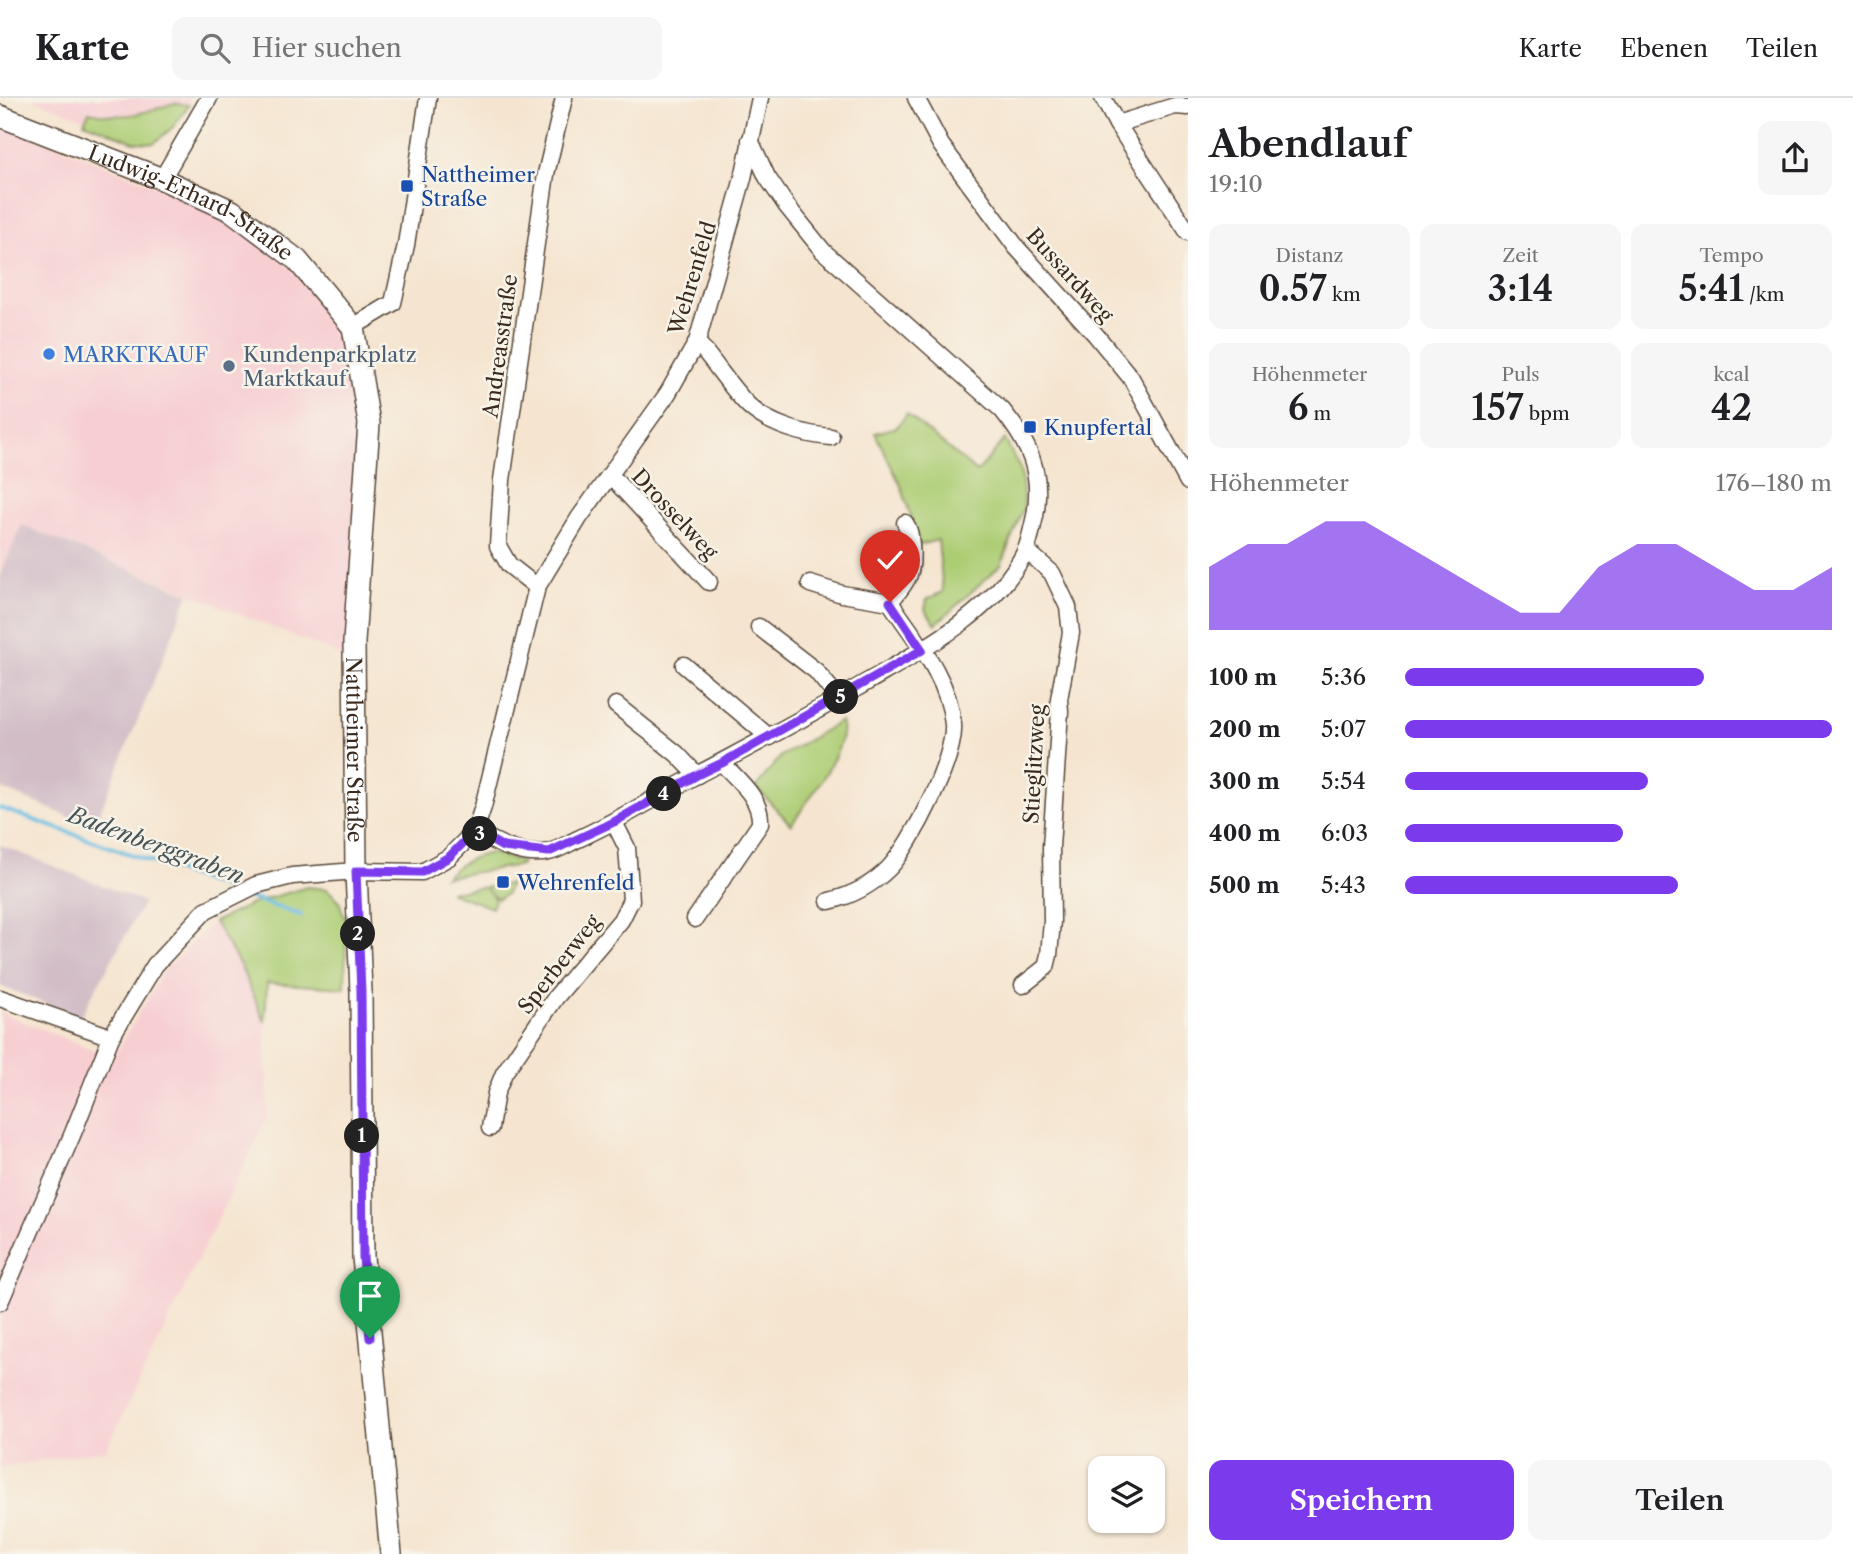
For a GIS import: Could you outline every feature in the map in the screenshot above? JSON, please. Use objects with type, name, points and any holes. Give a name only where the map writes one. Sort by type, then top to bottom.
[{"type":"street","points":[[162,179],[209,98]]},
{"type":"street","points":[[353,327],[393,303],[406,245],[428,98]]},
{"type":"street","name":"Andreasstraße","points":[[537,587],[509,565],[498,546],[502,481],[546,174],[564,98]]},
{"type":"street","name":"Wehrenfeld","points":[[0,1302],[111,1037],[155,965],[206,910],[256,885],[292,876],[356,871],[422,872],[449,857],[475,831],[484,807],[537,587],[579,518],[668,393],[697,342],[743,178],[760,98]]},
{"type":"street","name":"Bussardweg","points":[[916,98],[941,145],[1017,248],[1131,378],[1188,482]]},
{"type":"street","points":[[1103,98],[1117,124],[1188,232]]},
{"type":"street","points":[[1117,124],[1179,104]]},
{"type":"street","name":"Ludwig-Erhard-Straße","points":[[0,116],[162,179],[232,211],[297,260],[353,327]]},
{"type":"street","points":[[475,831],[503,847],[549,852],[614,822],[839,699],[922,650],[965,620],[995,593],[1026,550],[1038,484],[1031,456],[1020,433],[1002,410],[823,251],[767,177],[750,140]]},
{"type":"street","name":"Nattheimer Straße","points":[[353,327],[369,423],[354,642],[363,1257],[391,1554]]},
{"type":"street","points":[[697,342],[748,405],[765,418],[797,431],[831,437]]},
{"type":"street","name":"Drosselweg","points":[[610,475],[709,582]]},
{"type":"street","points":[[890,602],[904,585],[913,566],[910,531],[905,523]]},
{"type":"street","name":"Stieglitzweg","points":[[1023,985],[1046,967],[1049,955],[1052,921],[1051,847],[1059,699],[1071,633],[1068,607],[1052,572],[1026,550]]},
{"type":"street","points":[[810,584],[842,594],[890,602],[942,684],[953,725],[951,753],[904,850],[888,869],[867,885],[842,898],[829,901]]},
{"type":"street","points":[[759,627],[816,671],[839,699]]},
{"type":"street","points":[[684,665],[769,737]]},
{"type":"street","points":[[616,705],[677,754],[697,775]]},
{"type":"street","points":[[695,919],[760,824],[758,807],[749,792],[722,763]]},
{"type":"street","name":"Sperberweg","points":[[490,1128],[496,1093],[504,1073],[556,997],[621,920],[631,900],[627,848],[614,822]]},
{"type":"street","points":[[0,998],[111,1037]]},
{"type":"shaded area","points":[[31,98],[190,98],[185,110],[147,145]]},
{"type":"shaded area","points":[[0,123],[226,217],[292,268],[345,333],[362,427],[354,661],[23,525],[0,575]]},
{"type":"shaded area","points":[[22,525],[189,594],[94,827],[0,788],[0,575]]},
{"type":"shaded area","points":[[0,845],[144,902],[80,1017],[0,986]]},
{"type":"shaded area","points":[[214,922],[240,965],[265,1022],[268,1115],[106,1450],[0,1467],[0,1012],[113,1058],[162,973]]},
{"type":"green space","points":[[174,103],[189,105],[173,127],[154,143],[134,142],[84,122],[89,112],[112,116],[132,115]]},
{"type":"green space","points":[[907,414],[977,472],[1005,439],[1021,471],[1024,506],[1001,565],[936,624],[925,610],[927,599],[943,592],[938,540],[919,545],[902,488],[875,433],[897,427]]},
{"type":"green space","points":[[841,721],[842,732],[833,760],[791,825],[756,787],[781,756]]},
{"type":"green space","points":[[491,853],[522,862],[521,865],[445,877],[466,862]]},
{"type":"green space","points":[[510,884],[506,894],[498,899],[490,893],[495,900],[492,908],[449,892],[485,887],[489,893],[487,887]]},
{"type":"green space","points":[[307,887],[327,889],[339,901],[346,923],[345,988],[267,983],[265,1022],[240,965],[214,922],[256,902]]},
{"type":"waterway","name":"Badenberggraben","points":[[0,808],[234,891]]},
{"type":"waterway","name":"Badenberggraben","points":[[246,896],[301,915]]},
{"type":"place","name":"Nattheimer Straße","points":[[407,186]]},
{"type":"place","name":"MARKTKAUF","points":[[49,354]]},
{"type":"place","name":"Kundenparkplatz Marktkauf","points":[[229,366]]},
{"type":"place","name":"Knupfertal","points":[[1030,427]]},
{"type":"place","name":"Wehrenfeld","points":[[503,882]]},
{"type":"route","points":[[370,1338],[363,1257],[361,992],[356,871],[422,872],[449,857],[475,831],[503,847],[549,852],[614,822],[922,650],[890,602]]}]
